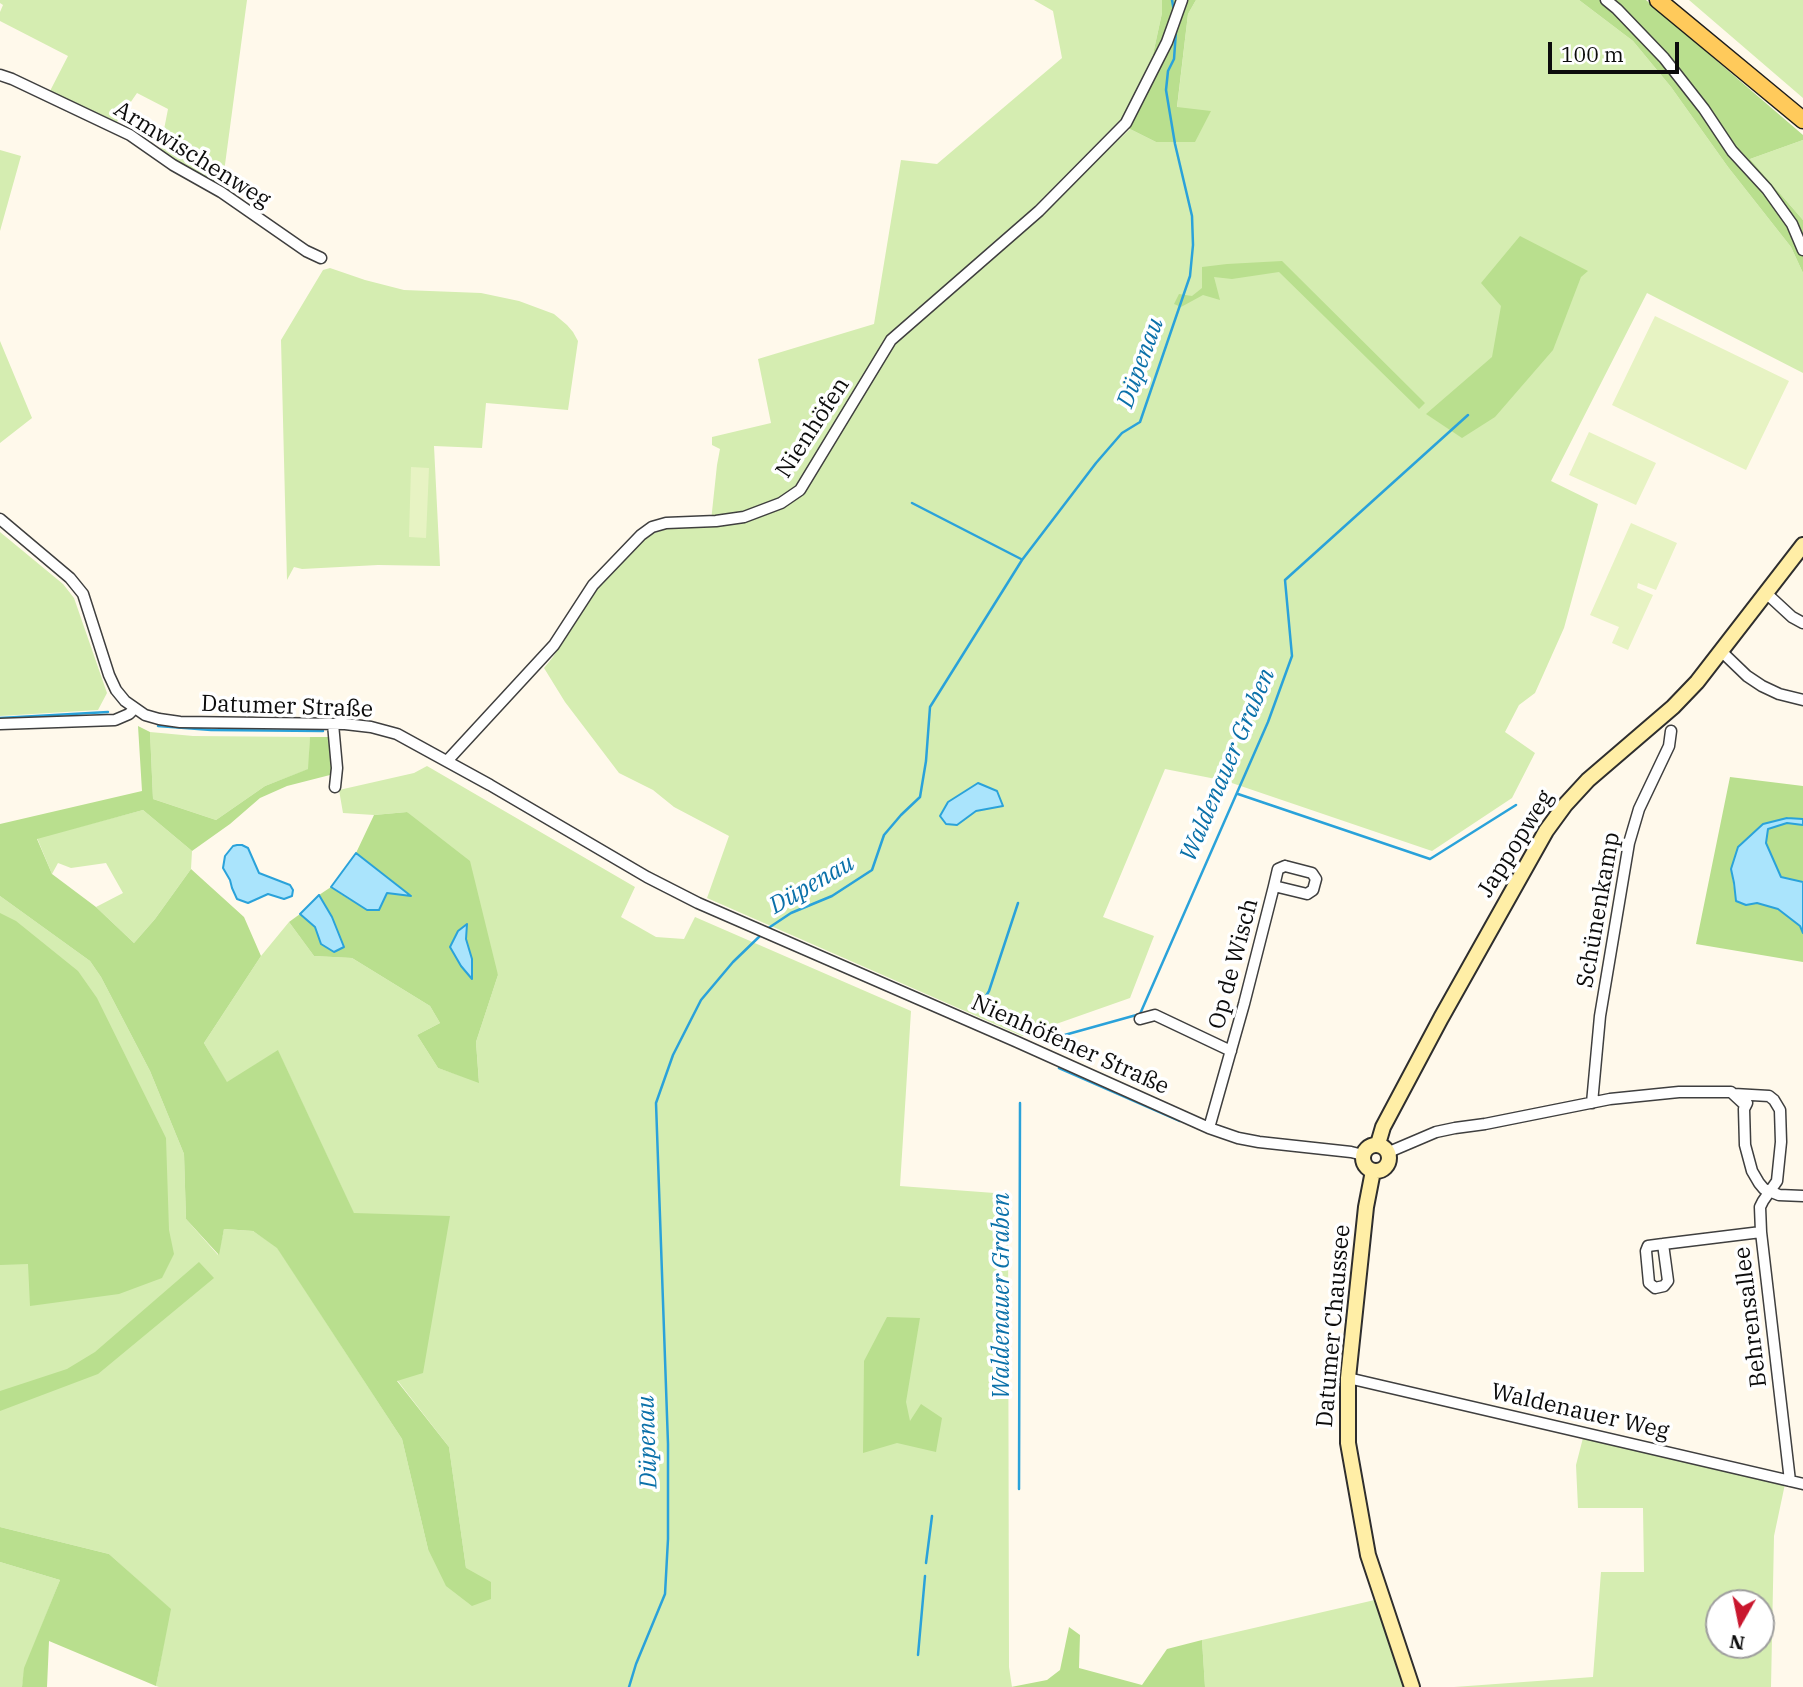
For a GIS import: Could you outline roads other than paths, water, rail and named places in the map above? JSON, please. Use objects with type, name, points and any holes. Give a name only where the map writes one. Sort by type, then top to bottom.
[{"type":"main road","points":[[1658,0],[1803,120]]},
{"type":"street","points":[[1606,0],[1664,58],[1704,109],[1732,151],[1767,189],[1792,224],[1803,250]]},
{"type":"street","name":"Nienhöfen","points":[[447,761],[554,645],[593,585],[641,535],[652,527],[666,523],[744,517],[781,503],[800,490],[891,340],[1039,211],[1126,123],[1167,42],[1180,5]]},
{"type":"street","name":"Armwischenweg","points":[[0,75],[130,135],[173,165],[221,192],[306,251],[321,258]]},
{"type":"street","points":[[0,519],[70,578],[83,594],[112,683],[124,701],[134,709],[115,720],[0,724]]},
{"type":"street","name":"Jappopweg","points":[[1383,1148],[1383,1127],[1552,822],[1588,780],[1685,696],[1803,545]]},
{"type":"street","points":[[1766,593],[1803,624]]},
{"type":"street","points":[[1721,651],[1747,676],[1762,686],[1803,700]]},
{"type":"street","name":"Datumer Straße","points":[[134,709],[159,719],[180,722],[333,724],[371,727],[397,734],[647,877],[756,929]]},
{"type":"street","points":[[333,724],[337,768],[335,787]]},
{"type":"street","name":"Schünenkamp","points":[[1592,1103],[1600,1016],[1629,843],[1639,809],[1669,746],[1671,731]]},
{"type":"street","name":"Op de Wisch","points":[[1209,1128],[1274,886]]},
{"type":"street","name":"Nienhöfener Straße","points":[[756,929],[1209,1128],[1259,1142],[1363,1155]]},
{"type":"street","name":"Op de Wisch","points":[[1140,1019],[1155,1015],[1231,1051]]},
{"type":"street","points":[[1383,1148],[1390,1160],[1381,1170],[1373,1171],[1363,1161],[1368,1147],[1383,1148],[1436,1132],[1633,1096],[1679,1092],[1755,1096]]},
{"type":"street","points":[[1734,1094],[1745,1105]]},
{"type":"street","points":[[1755,1096],[1745,1105],[1744,1134],[1748,1158],[1759,1183],[1764,1189],[1779,1195],[1803,1196]]},
{"type":"street","name":"Behrensallee","points":[[1755,1096],[1769,1096],[1780,1110],[1777,1181],[1760,1208],[1790,1481]]},
{"type":"street","name":"Datumer Chaussee","points":[[1373,1171],[1364,1224],[1349,1378],[1349,1451],[1368,1555],[1412,1687]]},
{"type":"street","points":[[1663,1244],[1761,1232]]},
{"type":"street","name":"Waldenauer Weg","points":[[1349,1378],[1803,1484]]},
{"type":"water","points":[[978,783],[997,791],[1003,806],[976,811],[957,825],[946,824],[940,816],[948,802]]},
{"type":"water","points":[[1787,818],[1803,819],[1803,825],[1787,823],[1768,829],[1766,843],[1781,877],[1803,882],[1803,933],[1800,926],[1778,909],[1736,901],[1731,869],[1738,847],[1763,824]]},
{"type":"water","points":[[237,845],[248,848],[259,873],[290,885],[292,896],[284,899],[268,894],[248,903],[237,899],[223,868],[225,856]]},
{"type":"water","points":[[356,853],[411,896],[387,893],[379,910],[367,910],[331,887]]},
{"type":"water","points":[[319,895],[332,917],[344,947],[334,952],[321,944],[315,927],[300,914]]},
{"type":"water","points":[[467,924],[466,939],[472,959],[472,979],[450,947],[458,931]]},
{"type":"waterway","name":"Düpenau","points":[[1172,0],[1174,11]]},
{"type":"waterway","name":"Düpenau","points":[[767,929],[791,913],[832,896],[872,870],[884,835],[920,797],[930,707],[1022,560],[1096,463],[1122,433],[1140,422],[1190,276],[1193,245],[1192,216],[1166,90],[1168,71],[1174,59],[1176,31]]},
{"type":"waterway","name":"Waldenauer Graben","points":[[1043,1041],[1140,1014],[1268,722],[1292,656],[1285,580],[1468,415]]},
{"type":"waterway","points":[[912,503],[1021,559]]},
{"type":"waterway","points":[[0,718],[108,712]]},
{"type":"waterway","points":[[158,726],[211,730],[323,731]]},
{"type":"waterway","points":[[1238,794],[1430,859],[1516,805]]},
{"type":"waterway","points":[[977,1011],[989,991],[1018,903]]},
{"type":"waterway","name":"Düpenau","points":[[629,1687],[665,1594],[668,1539],[668,1444],[656,1103],[673,1055],[701,1000],[733,962],[762,934]]},
{"type":"waterway","points":[[1059,1068],[1180,1121]]},
{"type":"waterway","name":"Waldenauer Graben","points":[[1019,1489],[1020,1103]]},
{"type":"waterway","points":[[926,1563],[932,1516]]},
{"type":"waterway","points":[[918,1655],[925,1576]]}]
